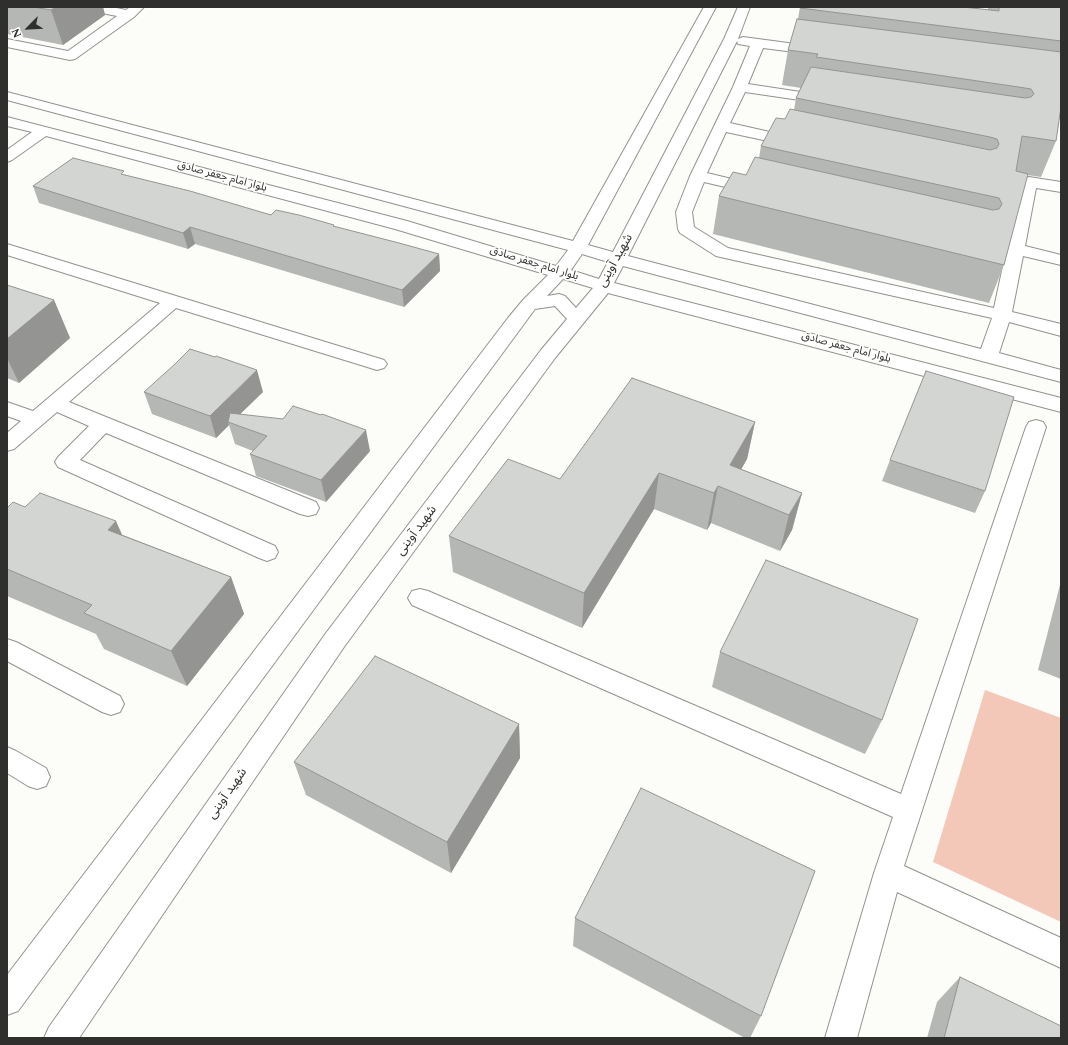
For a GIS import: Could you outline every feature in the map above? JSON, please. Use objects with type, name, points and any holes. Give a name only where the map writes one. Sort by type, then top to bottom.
[{"type":"street","points":[[92,7],[134,10]]},
{"type":"street","points":[[7,1000],[529,304],[561,272],[578,248],[710,7]]},
{"type":"street","name":"شهید آوینی","points":[[60,1038],[335,640],[577,319],[604,286],[731,39],[744,7]]},
{"type":"street","points":[[7,43],[70,56],[134,10]]},
{"type":"street","points":[[731,39],[828,52]]},
{"type":"street","points":[[758,43],[740,87],[698,176],[684,212],[686,229],[722,252],[1002,315],[1061,330]]},
{"type":"street","points":[[740,87],[841,102]]},
{"type":"street","name":"بلوار امام جعفر صادق","points":[[7,96],[578,248],[618,260],[1061,376]]},
{"type":"street","name":"بلوار امام جعفر صادق","points":[[7,120],[393,223],[604,286],[1061,405]]},
{"type":"street","points":[[722,126],[807,144]]},
{"type":"street","points":[[7,157],[45,130]]},
{"type":"street","points":[[698,176],[768,192]]},
{"type":"street","points":[[988,357],[1002,315],[1029,182],[1061,187]]},
{"type":"street","points":[[7,249],[377,364]]},
{"type":"street","points":[[1015,249],[1061,260]]},
{"type":"street","points":[[7,444],[56,404],[174,300]]},
{"type":"street","points":[[529,304],[559,300],[577,319]]},
{"type":"street","points":[[56,404],[308,508]]},
{"type":"street","points":[[7,409],[36,419]]},
{"type":"street","points":[[104,423],[65,462],[267,552]]},
{"type":"street","points":[[841,1038],[888,873],[908,810],[1036,427]]},
{"type":"street","points":[[420,598],[908,810]]},
{"type":"street","points":[[7,649],[111,704]]},
{"type":"street","points":[[7,759],[37,777]]},
{"type":"street","points":[[888,873],[1061,952]]},
{"type":"shaded area","points":[[985,690],[1061,718],[1061,922],[933,862]]},
{"type":"building","points":[[33,7],[56,7],[51,10]]},
{"type":"building","points":[[963,7],[999,11],[999,7],[1061,7],[1061,41],[800,8]]},
{"type":"building","points":[[797,19],[1061,52],[1061,107],[1056,141],[1022,136],[1016,171],[1028,174],[1004,265],[719,196],[733,172],[746,175],[755,157],[993,210],[999,209],[1002,204],[999,198],[761,146],[776,118],[785,119],[790,109],[990,150],[997,148],[999,144],[997,139],[990,137],[796,98],[811,67],[1025,98],[1031,97],[1034,94],[1031,89],[816,57],[818,54],[788,50]]},
{"type":"building","points":[[73,158],[124,171],[121,174],[190,191],[271,215],[276,210],[299,215],[334,225],[333,226],[439,254],[402,290],[190,227],[183,233],[33,186]]},
{"type":"building","points":[[7,285],[54,300],[7,339]]},
{"type":"building","points":[[190,349],[257,370],[210,416],[144,392]]},
{"type":"building","points":[[926,371],[1014,397],[985,491],[890,460]]},
{"type":"building","points":[[632,378],[755,422],[730,465],[802,493],[789,515],[718,486],[714,493],[659,473],[584,593],[449,536],[508,459],[560,479]]},
{"type":"building","points":[[293,406],[321,415],[322,414],[366,430],[321,480],[250,454],[267,436],[228,422],[230,413],[283,419]]},
{"type":"building","points":[[40,493],[116,521],[108,530],[231,577],[171,651],[84,613],[92,605],[7,569],[7,508],[13,502],[25,507]]},
{"type":"building","points":[[766,560],[918,619],[882,720],[720,652]]},
{"type":"building","points":[[375,656],[519,724],[447,842],[294,762]]},
{"type":"building","points":[[641,788],[815,871],[761,1016],[575,918]]},
{"type":"building","points":[[960,977],[1061,1026],[1061,1038],[944,1038]]}]
